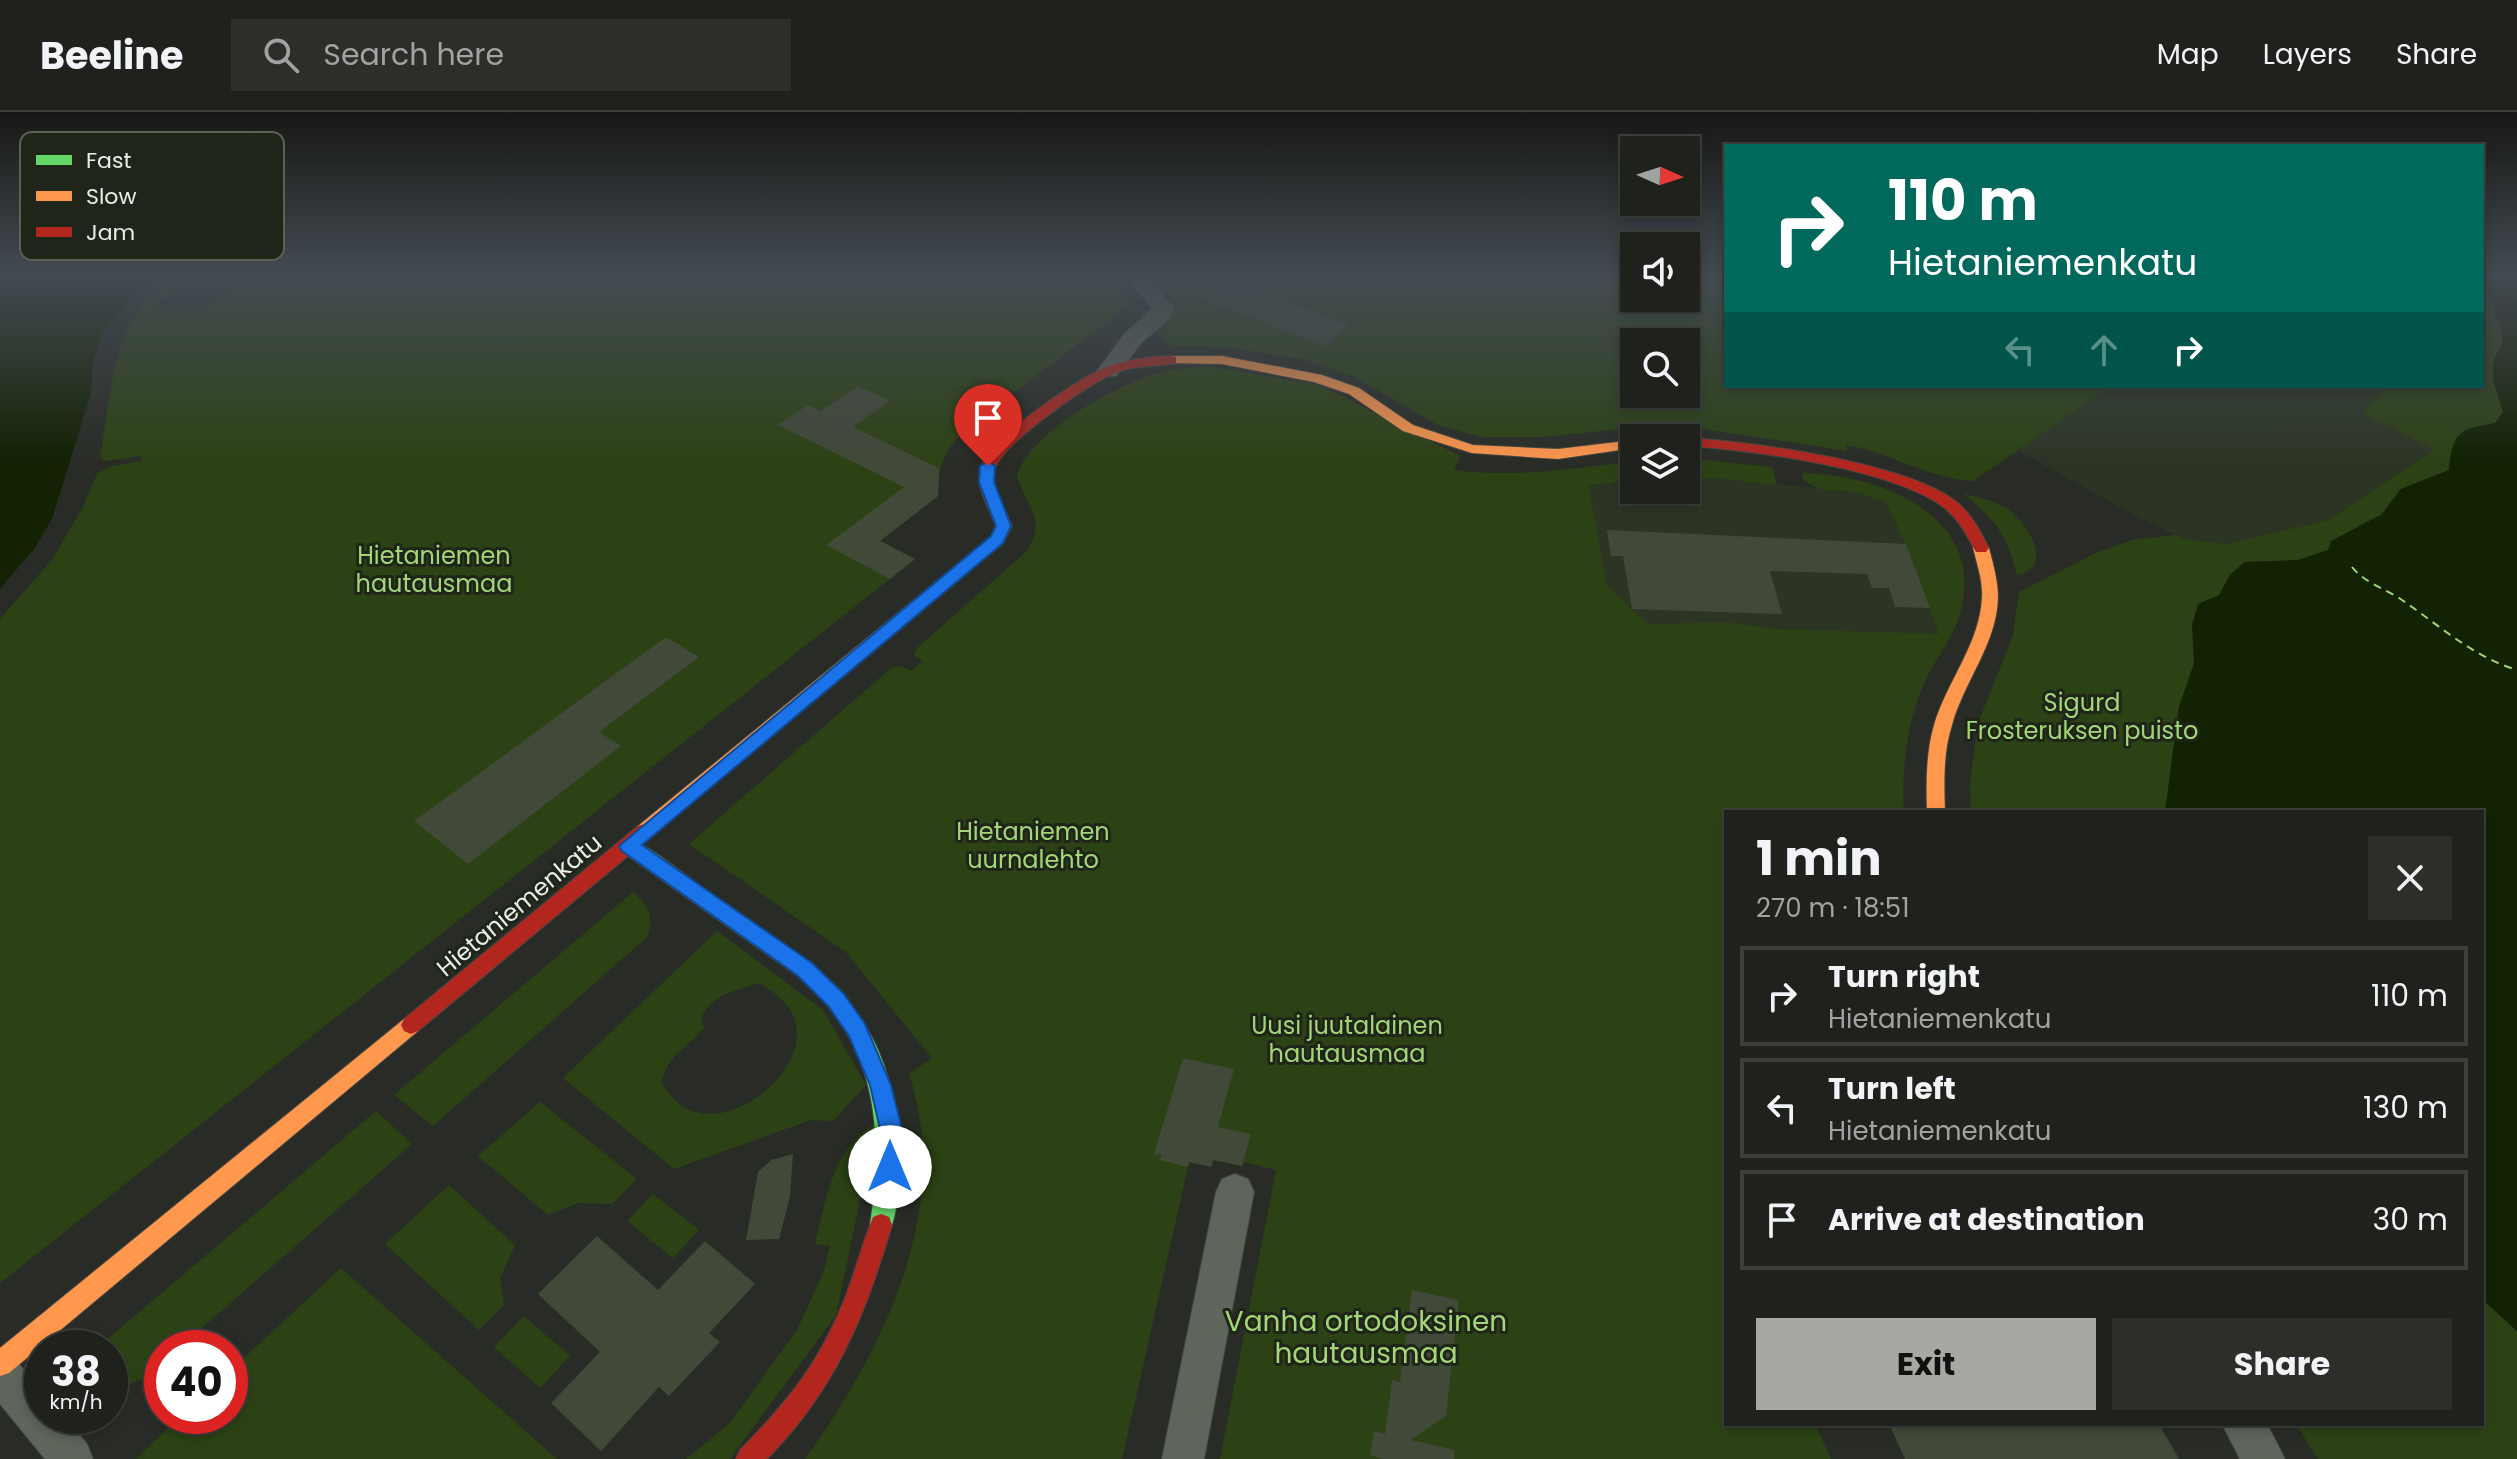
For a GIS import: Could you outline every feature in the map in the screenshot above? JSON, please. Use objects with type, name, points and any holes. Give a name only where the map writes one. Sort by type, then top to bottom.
[{"type":"street","points":[[1108,371],[1132,339]]},
{"type":"street","points":[[1108,371],[1164,360],[1222,360],[1282,369],[1354,391],[1408,428],[1472,449],[1558,454],[1620,446]]},
{"type":"street","name":"Hietaniemenkatu","points":[[0,1364],[998,539],[1004,526],[987,482],[988,466],[1000,449],[1042,413],[1108,371]]},
{"type":"street","points":[[1700,444],[1789,456],[1891,476],[1942,499],[1971,525],[1985,557],[1990,601],[1984,625],[1942,727],[1935,778],[1936,810]]},
{"type":"street","points":[[628,846],[804,969],[836,1000],[863,1044],[880,1085],[891,1129],[890,1167],[880,1237],[849,1319],[797,1409],[749,1459]]},
{"type":"street","points":[[1183,1459],[1235,1192]]},
{"type":"street","points":[[0,1372],[72,1459]]},
{"type":"street","points":[[2244,1426],[2264,1459]]},
{"type":"shaded area","points":[[0,339],[101,339],[93,360],[91,393],[52,519],[34,549],[0,589]]},
{"type":"shaded area","points":[[2503,339],[2517,339],[2517,1331],[2484,1301],[2484,810],[2165,810],[2179,707],[2194,663],[2192,625],[2198,604],[2219,595],[2230,575],[2245,562],[2298,560],[2328,550],[2331,541],[2381,515],[2401,489],[2449,470],[2455,440],[2465,431],[2495,423],[2503,412],[2493,371],[2495,357]]},
{"type":"shaded area","points":[[2108,388],[2385,388],[2362,413],[2435,449],[2328,520],[2227,544],[2184,539],[2132,514],[2018,450]]},
{"type":"shaded area","points":[[1700,478],[1856,492],[1886,503],[1906,544],[1940,635],[1774,629],[1726,622],[1648,624],[1606,584],[1589,485],[1620,482],[1620,504],[1700,504]]},
{"type":"green space","name":"Hietaniemen hautausmaa","points":[[124,339],[1085,339],[973,423],[950,447],[942,463],[938,496],[880,540],[915,559],[0,1283],[0,619],[51,561],[83,507],[97,474],[109,467],[142,461],[140,456],[105,461],[100,457],[114,372]]},
{"type":"green space","points":[[1163,339],[1620,339],[1620,408],[1700,408],[1700,339],[1724,339],[1724,388],[2108,388],[1973,481],[1941,476],[1862,448],[1846,445],[1847,451],[1700,428],[1700,424],[1620,424],[1620,429],[1544,437],[1482,437],[1440,426],[1353,376],[1303,359],[1225,347],[1171,346]]},
{"type":"green space","name":"Sigurd Frosteruksen puisto","points":[[2484,339],[2503,339],[2492,378],[2503,412],[2495,423],[2465,429],[2450,460],[2449,470],[2401,489],[2381,515],[2359,525],[2328,550],[2298,560],[2245,562],[2230,575],[2219,595],[2179,707],[2165,810],[1971,810],[1970,783],[1978,723],[2013,636],[2019,592],[2096,553],[2132,540],[2175,535],[2184,539],[2227,544],[2328,520],[2434,450],[2362,413],[2385,388],[2484,388]]},
{"type":"green space","points":[[1207,366],[1319,385],[1460,456],[1454,470],[1522,473],[1620,463],[1620,482],[1589,485],[1606,584],[1648,624],[1727,622],[1774,629],[1939,634],[1906,544],[1886,503],[1856,492],[1818,489],[1802,479],[1803,473],[1865,482],[1896,493],[1923,509],[1944,528],[1959,553],[1964,582],[1959,617],[1925,681],[1914,712],[1903,779],[1904,810],[1724,810],[1724,1426],[1816,1426],[1831,1459],[1220,1459],[1276,1170],[1244,1162],[1242,1166],[1214,1160],[1211,1167],[1190,1162],[1188,1167],[1122,1459],[805,1459],[860,1372],[884,1325],[903,1277],[916,1227],[923,1176],[921,1125],[909,1074],[932,1058],[846,952],[689,844],[892,668],[902,666],[911,671],[923,661],[914,655],[916,649],[1026,552],[1033,541],[1035,522],[1017,475],[1038,443],[1096,401],[1159,373]]},
{"type":"green space","points":[[1700,459],[1772,467],[1777,485],[1700,478]]},
{"type":"green space","points":[[1964,494],[2006,508],[2022,523],[2034,543],[2036,554],[2035,563],[2029,570],[2017,575],[1999,529]]},
{"type":"green space","points":[[633,892],[649,912],[648,936],[433,1126],[394,1095]]},
{"type":"green space","points":[[717,931],[823,1010],[866,1085],[833,1121],[811,1120],[674,1169],[563,1078]],"holes":[[[760,983],[782,1000],[794,1017],[796,1043],[789,1062],[777,1080],[741,1106],[721,1113],[701,1113],[682,1106],[661,1083],[668,1065],[704,1028],[701,1018],[712,1003],[734,991]]]},
{"type":"green space","points":[[540,1102],[637,1179],[612,1204],[578,1203],[548,1215],[478,1156]]},
{"type":"green space","points":[[376,1111],[412,1144],[200,1330],[144,1330],[144,1377],[128,1384],[128,1330],[118,1330]]},
{"type":"green space","points":[[876,1123],[836,1315],[730,1459],[686,1459],[730,1423],[797,1330],[824,1271],[830,1246],[815,1244],[834,1176],[850,1145]]},
{"type":"green space","points":[[449,1185],[515,1245],[500,1279],[504,1305],[479,1330],[385,1244]]},
{"type":"green space","points":[[653,1194],[699,1230],[673,1258],[627,1221]]},
{"type":"green space","points":[[341,1268],[557,1459],[136,1459],[162,1434],[248,1434],[248,1354]]},
{"type":"green space","points":[[2484,1301],[2517,1331],[2517,1459],[2318,1459],[2297,1426],[2484,1426]]},
{"type":"green space","points":[[524,1316],[570,1356],[540,1388],[494,1347]]},
{"type":"building","points":[[1307,339],[1334,339],[1326,346]]},
{"type":"building","points":[[858,386],[890,401],[853,427],[939,468],[938,496],[880,541],[915,559],[890,579],[826,545],[904,487],[778,425],[808,405],[821,411]]},
{"type":"building","points":[[1607,530],[1906,544],[1930,608],[1895,607],[1889,588],[1872,588],[1867,574],[1770,571],[1782,614],[1632,609],[1623,556],[1611,556]]},
{"type":"building","points":[[666,637],[699,657],[599,732],[621,746],[468,864],[414,821]]},
{"type":"building","points":[[1183,1058],[1234,1069],[1218,1127],[1251,1134],[1242,1166],[1213,1160],[1211,1167],[1189,1162],[1188,1167],[1160,1160],[1162,1155],[1154,1154]]},
{"type":"building","points":[[793,1154],[790,1196],[779,1239],[746,1240],[758,1172],[771,1160]]},
{"type":"building","points":[[597,1236],[658,1290],[705,1241],[755,1284],[709,1333],[720,1342],[669,1396],[659,1387],[601,1451],[551,1403],[600,1352],[538,1294]]},
{"type":"building","points":[[1412,1290],[1459,1300],[1446,1416],[1411,1440],[1455,1450],[1454,1459],[1382,1459],[1370,1455],[1374,1431],[1385,1434],[1392,1380],[1400,1382]]},
{"type":"building","points":[[1890,1426],[2160,1426],[2179,1459],[1905,1459]]},
{"type":"ferry route","points":[[2352,567],[2368,581],[2399,598],[2470,648],[2517,670]]},
{"type":"traffic: fast","points":[[628,846],[806,971],[831,994],[850,1019],[865,1045],[883,1103],[888,1164],[881,1225]]},
{"type":"traffic: slow","points":[[1171,360],[1222,360],[1317,378],[1354,391],[1408,428],[1472,449],[1558,454],[1620,446]]},
{"type":"traffic: slow","points":[[1936,810],[1936,768],[1943,725],[1978,646],[1988,614],[1989,584],[1981,548]]},
{"type":"traffic: slow","points":[[645,831],[888,630]]},
{"type":"traffic: slow","points":[[0,1364],[411,1025]]},
{"type":"traffic: jam","points":[[888,630],[998,539],[1004,526],[989,490],[987,475],[994,458],[1006,444],[1063,398],[1099,376],[1133,364],[1171,360]]},
{"type":"traffic: jam","points":[[1700,443],[1842,465],[1900,480],[1928,491],[1951,506],[1970,524],[1981,548]]},
{"type":"traffic: jam","points":[[411,1025],[645,831]]},
{"type":"traffic: jam","points":[[749,1459],[794,1412],[826,1364],[858,1295],[881,1225]]},
{"type":"route","points":[[890,1167],[891,1129],[880,1085],[858,1031],[836,1000],[804,969],[628,846],[998,539],[1004,526],[987,482],[988,466]]},
{"type":"park label","name":"Hietaniemen uurnalehto","points":[[1033,845]]},
{"type":"park label","name":"Uusi juutalainen hautausmaa","points":[[1347,1039]]},
{"type":"park label","name":"Vanha ortodoksinen hautausmaa","points":[[1366,1337]]}]
